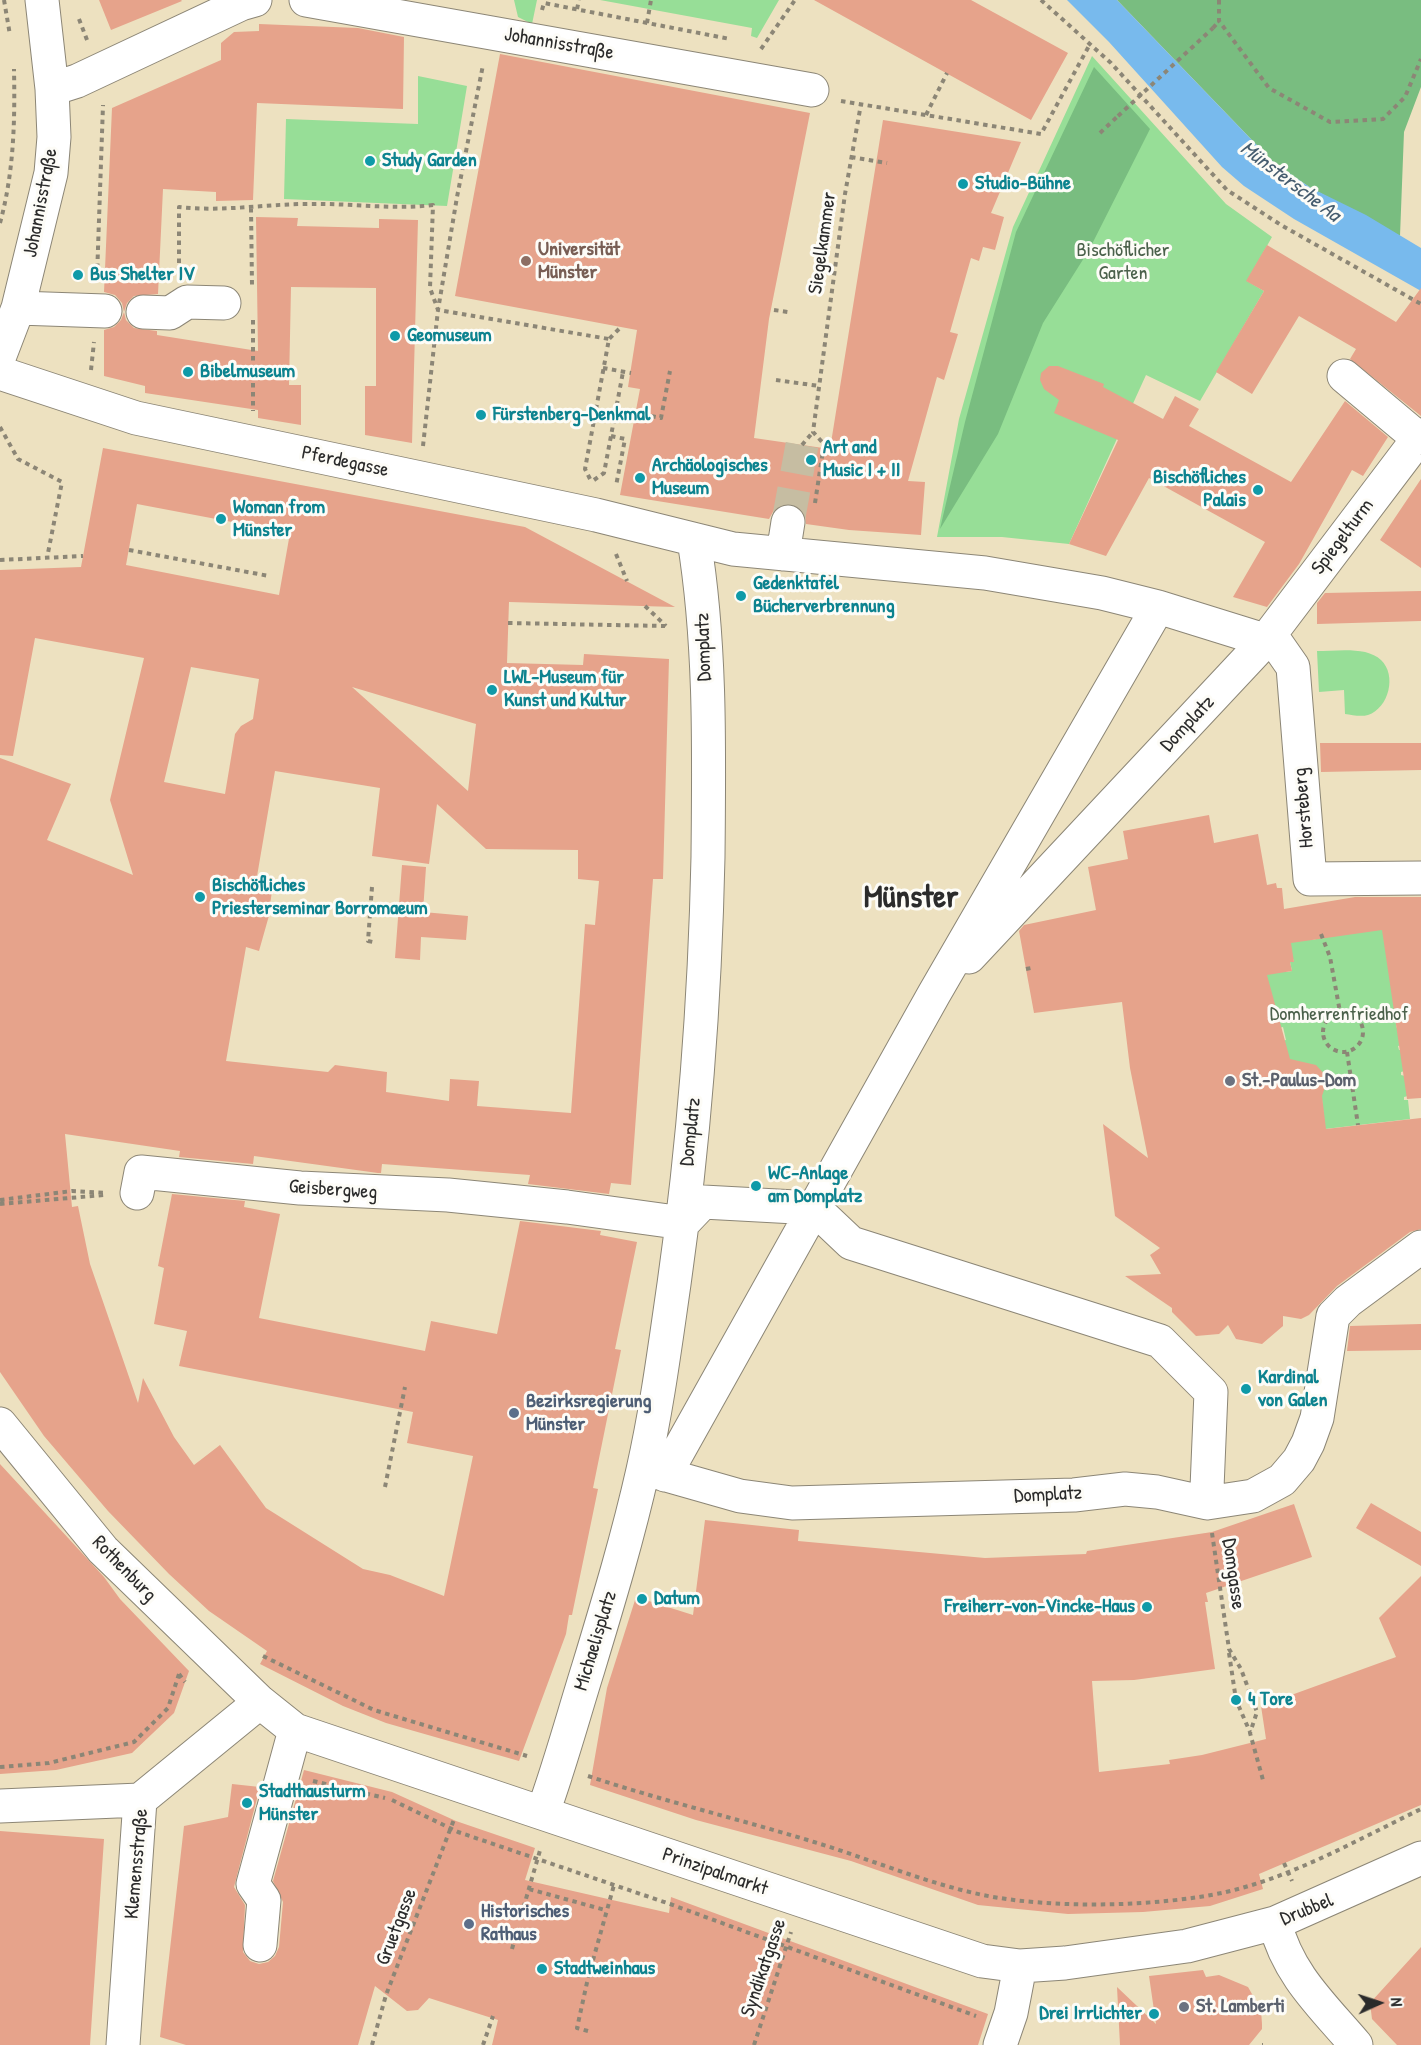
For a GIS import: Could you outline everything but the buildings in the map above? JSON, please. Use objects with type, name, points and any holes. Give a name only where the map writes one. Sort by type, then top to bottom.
[{"type":"street","name":"Johannisstraße","points":[[0,355],[18,308],[51,173],[54,137],[52,89],[42,0]]},
{"type":"street","points":[[52,89],[98,71],[240,4],[255,0]]},
{"type":"street","name":"Johannisstraße","points":[[306,0],[756,80],[823,95]]},
{"type":"street","points":[[143,312],[170,314],[187,302],[243,304]]},
{"type":"street","points":[[18,308],[100,311]]},
{"type":"street","name":"Pferdegasse","points":[[0,373],[87,404],[136,418],[596,515],[694,540]]},
{"type":"street","points":[[1344,376],[1419,436]]},
{"type":"street","name":"Spiegelturm","points":[[1265,641],[1419,436]]},
{"type":"street","points":[[788,522],[795,555]]},
{"type":"street","points":[[694,540],[733,549],[1007,576],[1102,593],[1158,607],[1265,641]]},
{"type":"street","name":"Domplatz","points":[[654,1472],[660,1386],[683,1222],[696,1086],[708,860],[709,776],[705,652],[702,588],[694,540]]},
{"type":"street","name":"Domplatz","points":[[654,1472],[814,1208],[934,994],[1158,607]]},
{"type":"street","name":"Horsteberg","points":[[1265,641],[1277,644],[1293,667],[1310,879],[1421,878]]},
{"type":"street","name":"Domplatz","points":[[934,994],[1265,641]]},
{"type":"street","name":"Geisbergweg","points":[[125,1193],[141,1172],[300,1188],[448,1195],[683,1222]]},
{"type":"street","points":[[683,1222],[703,1202],[814,1208],[851,1243],[1160,1341],[1211,1392],[1207,1496]]},
{"type":"street","name":"Domplatz","points":[[654,1472],[740,1496],[792,1503],[1074,1495],[1125,1490],[1207,1496],[1253,1496],[1282,1480],[1293,1469],[1308,1443],[1317,1418],[1330,1324],[1339,1308],[1421,1247]]},
{"type":"street","name":"Rothenburg","points":[[0,1424],[103,1550],[260,1702]]},
{"type":"street","name":"Michaelisplatz","points":[[547,1813],[625,1546],[654,1472]]},
{"type":"street","name":"Prinzipalmarkt","points":[[260,1702],[295,1730],[982,1961],[1020,1966],[1065,1963],[1187,1946]]},
{"type":"street","name":"Klemensstraße","points":[[123,2045],[140,1800],[260,1702]]},
{"type":"street","points":[[260,1945],[264,1900],[253,1884],[295,1730]]},
{"type":"street","points":[[0,1806],[140,1800]]},
{"type":"street","name":"Drubbel","points":[[1187,1946],[1275,1923],[1421,1858]]},
{"type":"street","points":[[1275,1923],[1280,1944],[1293,1970],[1356,2045]]},
{"type":"street","points":[[993,2033],[1011,2013],[1020,1966]]},
{"type":"path","points":[[4,0],[12,46]]},
{"type":"path","points":[[577,9],[579,0]]},
{"type":"path","points":[[647,23],[651,0]]},
{"type":"path","points":[[756,80],[762,45],[795,0]]},
{"type":"path","points":[[1041,0],[1111,63],[1227,190],[1281,225],[1421,304]]},
{"type":"path","points":[[1220,0],[1219,21],[1269,88],[1330,122],[1383,119],[1406,97],[1421,59]]},
{"type":"path","points":[[76,9],[98,71],[103,105],[100,311],[87,404]]},
{"type":"path","points":[[1100,133],[1219,21]]},
{"type":"path","points":[[420,478],[438,310],[456,197],[489,32]]},
{"type":"path","points":[[823,95],[861,104],[1041,134],[1090,44]]},
{"type":"path","points":[[0,223],[6,201],[15,133],[14,58]]},
{"type":"path","points":[[926,115],[947,74]]},
{"type":"path","name":"Siegelkammer","points":[[813,432],[851,157],[861,104]]},
{"type":"path","points":[[851,157],[887,163]]},
{"type":"path","points":[[187,302],[177,265],[179,207],[214,211],[308,204],[407,208],[433,205],[430,288],[438,310]]},
{"type":"path","points":[[250,442],[254,399],[243,304],[251,208]]},
{"type":"path","points":[[438,310],[609,339]]},
{"type":"path","points":[[774,310],[788,312]]},
{"type":"path","points":[[621,327],[609,339],[603,368],[585,469],[591,482],[604,473],[623,372]]},
{"type":"path","points":[[603,368],[630,373]]},
{"type":"path","points":[[616,409],[661,418],[670,371]]},
{"type":"path","points":[[776,380],[819,386]]},
{"type":"path","points":[[0,427],[18,459],[62,482],[47,558]]},
{"type":"path","points":[[802,445],[813,432],[824,444],[835,446]]},
{"type":"path","points":[[611,436],[625,438],[615,490]]},
{"type":"path","points":[[795,555],[824,444]]},
{"type":"path","points":[[129,550],[269,576]]},
{"type":"path","points":[[616,554],[627,581]]},
{"type":"path","points":[[0,560],[83,556]]},
{"type":"path","points":[[508,623],[668,626],[645,606]]},
{"type":"path","points":[[372,887],[368,941],[373,942]]},
{"type":"path","points":[[1321,934],[1330,957],[1340,1012]]},
{"type":"path","points":[[1340,1012],[1354,1014],[1362,1025],[1359,1045],[1347,1052],[1329,1047],[1323,1035],[1325,1023],[1340,1012]]},
{"type":"path","points":[[1347,1052],[1358,1125]]},
{"type":"path","points":[[0,1202],[72,1191],[125,1193]]},
{"type":"path","points":[[0,1202],[125,1193]]},
{"type":"path","points":[[385,1487],[405,1387]]},
{"type":"path","name":"Domgasse","points":[[1207,1496],[1236,1700],[1250,1732],[1263,1780]]},
{"type":"path","name":"Domgasse","points":[[1228,1649],[1241,1669],[1257,1712],[1250,1732]]},
{"type":"path","points":[[264,1657],[374,1710],[521,1755]]},
{"type":"path","points":[[175,1667],[185,1682]]},
{"type":"path","points":[[0,1767],[49,1763],[134,1742],[168,1708],[179,1674]]},
{"type":"path","points":[[592,1777],[813,1841],[955,1888],[1018,1900],[1059,1904],[1188,1899],[1226,1892],[1288,1873],[1421,1809]]},
{"type":"path","points":[[302,1779],[389,1798],[450,1828],[786,1947],[993,2033]]},
{"type":"path","points":[[521,1916],[538,1858],[547,1813]]},
{"type":"path","name":"Gruetgasse","points":[[372,2045],[387,1995],[453,1821]]},
{"type":"path","points":[[1284,1863],[1294,1887]]},
{"type":"path","points":[[588,2031],[577,2028],[605,1910],[614,1885]]},
{"type":"path","points":[[529,1889],[605,1910]]},
{"type":"path","name":"Syndikatgasse","points":[[754,2045],[802,1902]]},
{"type":"path","points":[[512,1949],[516,1935]]},
{"type":"path","points":[[483,2045],[493,2016]]},
{"type":"green space","points":[[514,0],[537,0],[532,24],[518,17]]},
{"type":"green space","points":[[600,0],[779,0],[757,38],[751,36],[752,28]]},
{"type":"green space","points":[[1117,0],[1421,0],[1421,87],[1404,132],[1400,236],[1311,188],[1274,163]]},
{"type":"green space","name":"Bischöflicher Garten","points":[[1092,56],[1226,204],[1272,237],[1247,281],[1264,291],[1200,401],[1146,375],[1069,544],[1002,537],[937,537],[959,419],[1013,227]]},
{"type":"green space","points":[[1094,67],[1150,129],[1089,250],[1043,323],[998,434],[940,529],[965,422],[1016,232]]},
{"type":"green space","name":"Study Garden","points":[[418,76],[467,86],[447,206],[284,199],[286,119],[418,124]]},
{"type":"green space","points":[[1317,651],[1360,651],[1381,660],[1389,674],[1389,682],[1386,698],[1381,706],[1368,715],[1345,714],[1344,690],[1319,692]]},
{"type":"green space","name":"Domherrenfriedhof","points":[[1390,923],[1396,1025],[1402,1045],[1398,1046],[1399,1050],[1403,1050],[1405,1071],[1401,1072],[1401,1075],[1405,1076],[1408,1096],[1404,1097],[1404,1100],[1408,1100],[1410,1119],[1325,1129],[1321,1090],[1325,1088],[1320,1075],[1323,1072],[1286,1068],[1277,1042],[1286,1040],[1283,1027],[1275,1029],[1264,973],[1285,969],[1286,972],[1292,971],[1290,962],[1294,962],[1287,940],[1308,936],[1309,940],[1312,940]]},
{"type":"water","name":"Münstersche Aa","points":[[1067,0],[1117,0],[1274,163],[1311,188],[1366,215],[1421,248],[1421,291],[1294,219],[1244,186],[1222,167],[1109,42]]},
{"type":"tunnel","points":[[788,522],[802,445]]},
{"type":"place","name":"Study Garden","points":[[370,161]]},
{"type":"place","name":"Studio-Bühne","points":[[963,184]]},
{"type":"place","name":"Universität Münster","points":[[526,261]]},
{"type":"place","name":"Bus Shelter IV","points":[[78,275]]},
{"type":"place","name":"Geomuseum","points":[[395,336]]},
{"type":"place","name":"Bibelmuseum","points":[[188,372]]},
{"type":"place","name":"Fürstenberg-Denkmal","points":[[481,415]]},
{"type":"place","name":"Art and Music I + II","points":[[811,460]]},
{"type":"place","name":"Archäologisches Museum","points":[[640,478]]},
{"type":"place","name":"Bischöfliches Palais","points":[[1258,490]]},
{"type":"place","name":"Woman from Münster","points":[[221,519]]},
{"type":"place","name":"Gedenktafel Bücherverbrennung","points":[[741,596]]},
{"type":"place","name":"LWL-Museum für Kunst und Kultur","points":[[492,690]]},
{"type":"place","name":"Bischöfliches Priesterseminar Borromaeum","points":[[200,897]]},
{"type":"place","name":"St.-Paulus-Dom","points":[[1230,1081]]},
{"type":"place","name":"WC-Anlage am Domplatz","points":[[756,1186]]},
{"type":"place","name":"Kardinal von Galen","points":[[1246,1389]]},
{"type":"place","name":"Bezirksregierung Münster","points":[[514,1413]]},
{"type":"place","name":"Datum","points":[[642,1599]]},
{"type":"place","name":"Freiherr-von-Vincke-Haus","points":[[1147,1607]]},
{"type":"place","name":"4 Tore","points":[[1236,1700]]},
{"type":"place","name":"Stadthausturm Münster","points":[[247,1803]]},
{"type":"place","name":"Historisches Rathaus","points":[[469,1924]]},
{"type":"place","name":"Stadtweinhaus","points":[[542,1969]]},
{"type":"place","name":"St. Lamberti","points":[[1184,2007]]},
{"type":"place","name":"Drei Irrlichter","points":[[1154,2014]]},
{"type":"district","name":"Münster","points":[[911,898]]}]
